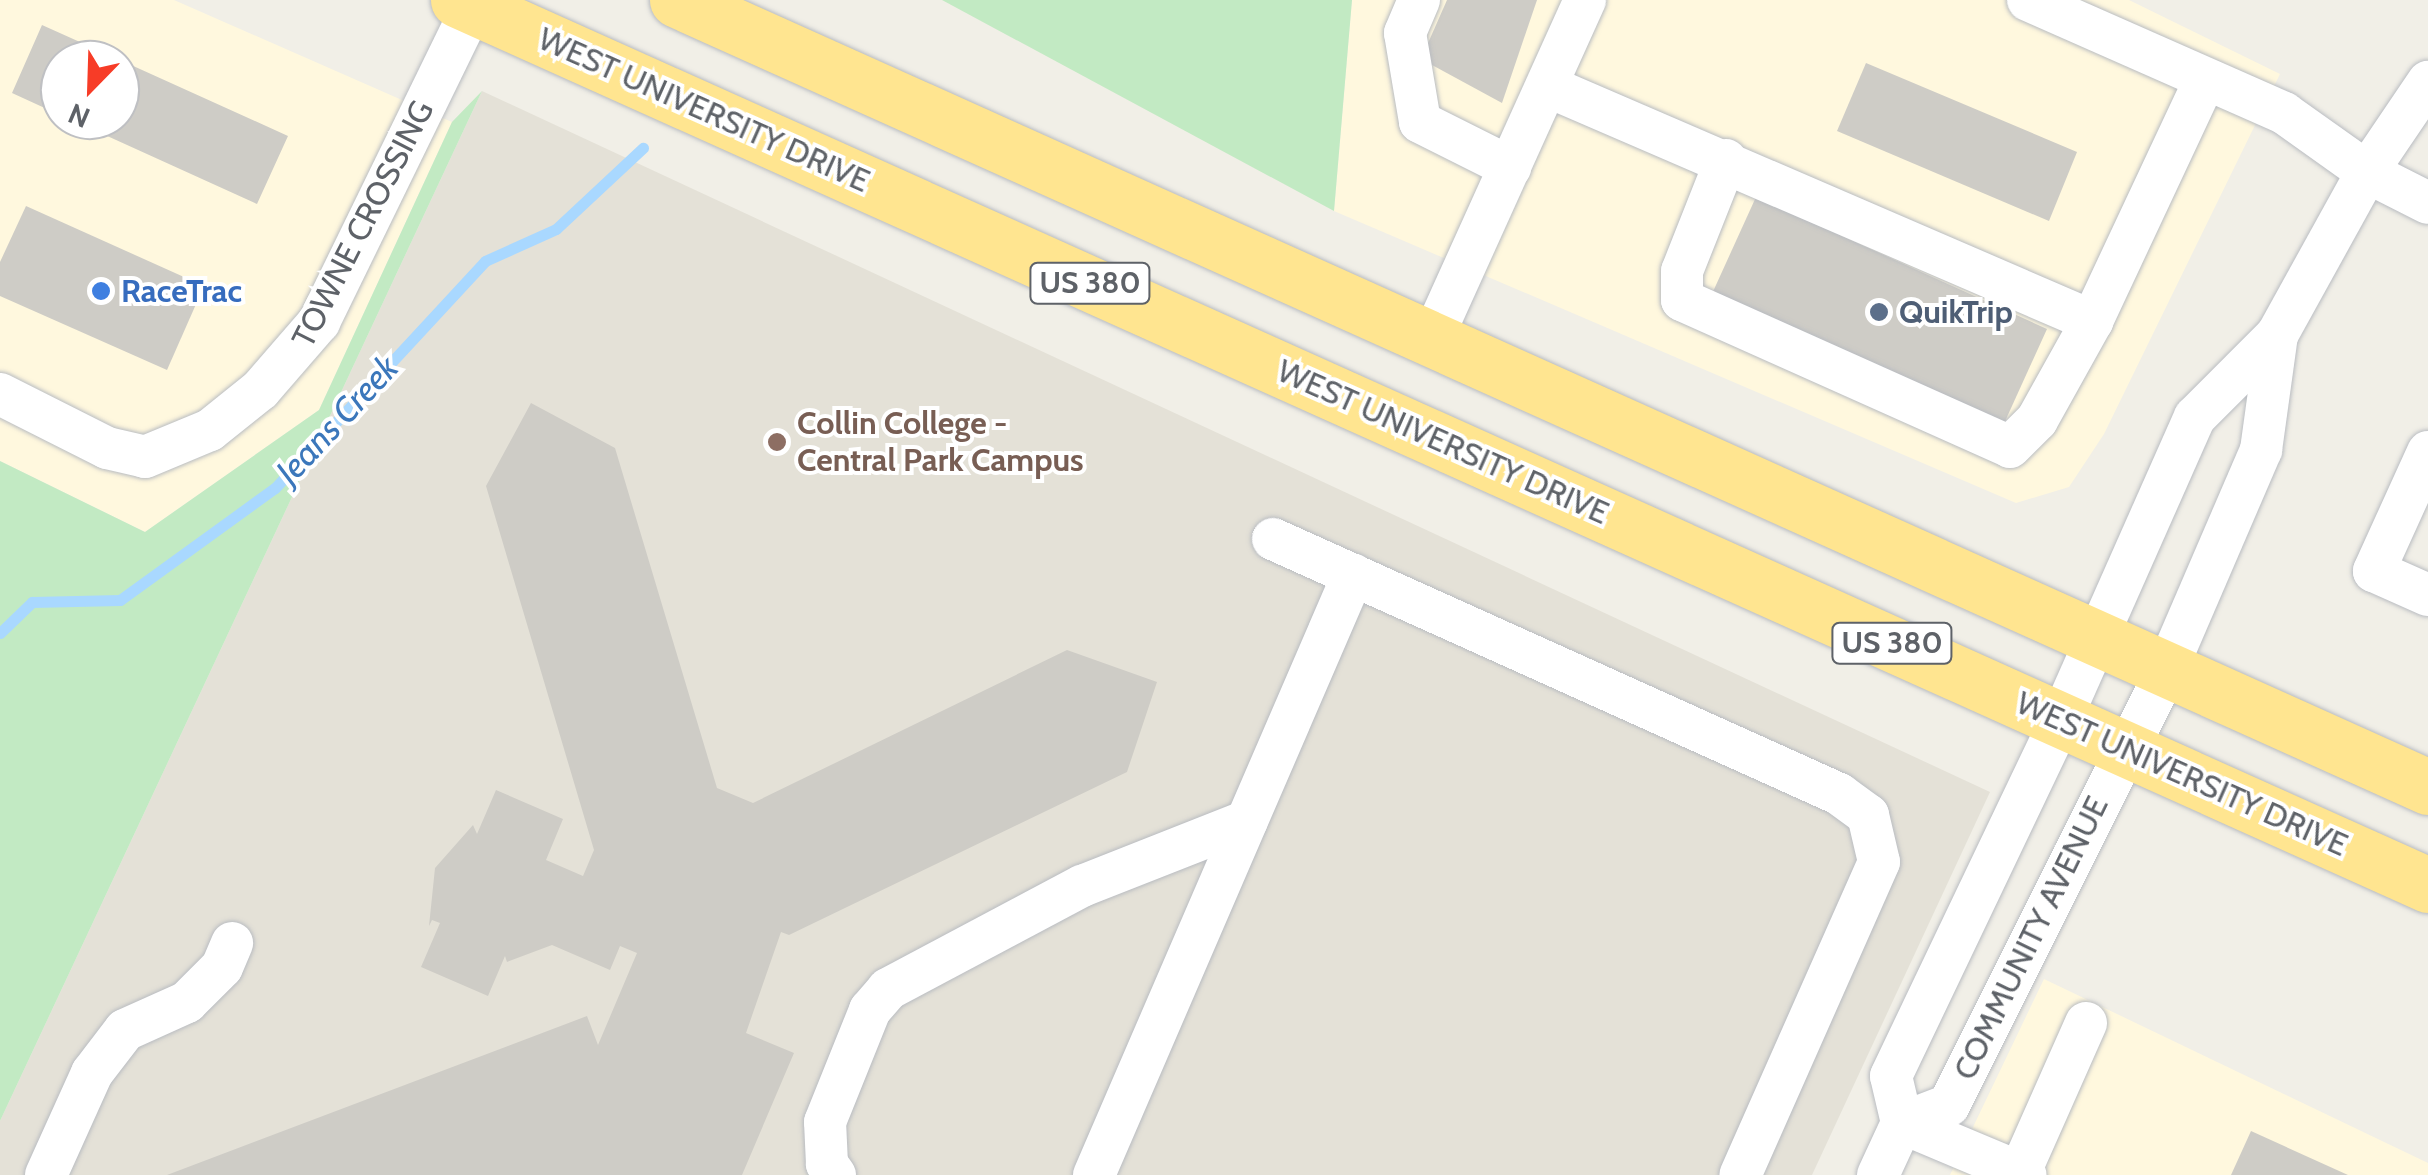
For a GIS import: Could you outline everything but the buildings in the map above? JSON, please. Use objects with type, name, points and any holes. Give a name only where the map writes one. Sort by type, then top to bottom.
[{"type":"highway","name":"US 380","points":[[677,0],[2165,673],[2428,787]]},
{"type":"highway","name":"WEST UNIVERSITY DRIVE","points":[[469,2],[2428,885]]},
{"type":"street","points":[[1418,0],[1404,33],[1420,122],[1510,167]]},
{"type":"street","points":[[1431,341],[1585,0]]},
{"type":"street","points":[[2028,0],[2204,82],[2284,113],[2367,172],[2428,203]]},
{"type":"street","name":"TOWNE CROSSING","points":[[0,394],[107,448],[144,457],[176,448],[210,430],[292,359],[345,272],[469,2]]},
{"type":"street","points":[[1726,160],[1682,271],[1682,300],[2010,447],[2037,420],[2092,321],[2204,82]]},
{"type":"street","name":"COMMUNITY AVENUE","points":[[2278,335],[2261,450],[2165,673],[1949,1105],[1902,1123],[1892,1076],[2061,719],[2195,417],[2278,335],[2367,172],[2428,82]]},
{"type":"street","points":[[1546,86],[1726,160],[2092,321]]},
{"type":"street","points":[[2428,452],[2415,513],[2374,571],[2428,596]]},
{"type":"street","points":[[1272,539],[1839,794],[1868,815],[1880,862],[1740,1175]]},
{"type":"street","points":[[1094,1175],[1353,575]]},
{"type":"street","points":[[836,1175],[826,1164],[825,1122],[870,1010],[888,989],[1082,886],[1247,821]]},
{"type":"street","points":[[46,1175],[92,1073],[126,1030],[187,1002],[222,967],[232,943]]},
{"type":"street","points":[[1878,1175],[1902,1123],[2023,1174],[2086,1023]]},
{"type":"shaded area","points":[[0,0],[174,0],[452,122],[319,410],[145,532],[0,461]]},
{"type":"shaded area","points":[[1352,0],[2129,0],[2280,74],[2104,434],[2069,487],[2016,503],[1334,211]]},
{"type":"shaded area","name":"Collin College - Central Park Campus","points":[[482,91],[1990,792],[1812,1175],[0,1175],[0,1121]]},
{"type":"shaded area","points":[[2044,979],[2428,1163],[2428,1175],[1950,1175]]},
{"type":"green space","points":[[942,0],[1352,0],[1334,211]]},
{"type":"green space","points":[[482,91],[0,1121],[0,461],[145,532],[319,410],[452,122]]},
{"type":"waterway","name":"Jeans Creek","points":[[0,633],[32,602],[120,600],[275,488],[485,261],[556,229],[643,148]]},
{"type":"place","name":"RaceTrac","points":[[101,291]]},
{"type":"place","name":"QuikTrip","points":[[1879,312]]},
{"type":"place","name":"Collin College - Central Park Campus","points":[[777,442]]}]
